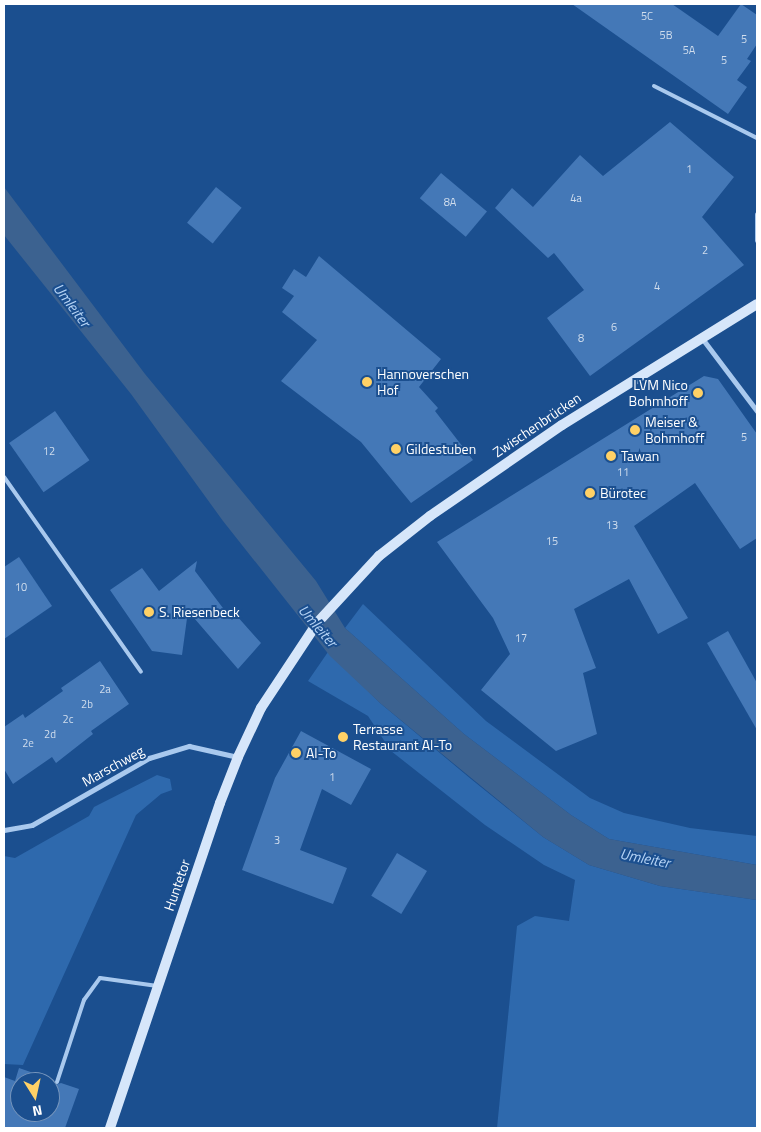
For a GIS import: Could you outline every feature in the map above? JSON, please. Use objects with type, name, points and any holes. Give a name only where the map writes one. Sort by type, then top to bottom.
[{"type":"street","points":[[757,214],[757,240]]},
{"type":"street","name":"Zwischenbrücken","points":[[290,661],[350,586],[379,556],[430,516],[553,430],[700,336],[757,304]]},
{"type":"street","points":[[700,336],[757,411]]},
{"type":"street","name":"Huntetor","points":[[110,1128],[157,986],[238,757],[261,708],[290,661]]},
{"type":"street","name":"Marschweg","points":[[4,830],[32,825],[149,758],[189,746],[238,757]]},
{"type":"lane","points":[[654,86],[757,138]]},
{"type":"lane","points":[[4,477],[141,672]]},
{"type":"lane","points":[[60,1073],[84,1000],[100,978],[157,986]]},
{"type":"shaded area","points":[[363,604],[486,721],[590,798],[624,813],[690,828],[757,836],[757,865],[609,839],[571,815],[464,734],[345,628]]},
{"type":"shaded area","points":[[328,652],[380,703],[471,779],[543,837],[589,865],[660,886],[757,900],[757,1128],[497,1128],[517,926],[535,916],[569,921],[575,880],[544,865],[485,825],[391,751],[368,716],[308,681]]},
{"type":"shaded area","points":[[157,775],[170,779],[172,790],[161,794],[136,815],[23,1065],[4,1064],[4,856],[15,858],[89,816],[94,807]]},
{"type":"water","name":"Umleiter","points":[[4,187],[145,374],[316,581],[345,628],[464,734],[571,815],[609,839],[757,865],[757,900],[660,886],[589,865],[543,837],[380,703],[330,656],[223,521],[131,394],[4,235]]},
{"type":"building","points":[[572,4],[672,4],[718,36],[741,4],[757,15],[757,44],[747,59],[751,61],[737,80],[747,87],[728,114]]},
{"type":"building","points":[[670,122],[734,177],[702,217],[744,265],[590,376],[547,318],[584,290],[554,253],[548,258],[495,208],[512,188],[533,207],[580,155],[603,176]]},
{"type":"building","points":[[441,173],[487,212],[466,237],[420,198]]},
{"type":"building","points":[[216,187],[242,208],[213,244],[187,223]]},
{"type":"building","name":"Hannoverschen Hof","points":[[319,256],[441,359],[419,387],[438,408],[435,411],[473,460],[411,503],[361,442],[281,381],[317,340],[282,312],[294,296],[282,288],[294,269],[306,277]]},
{"type":"building","points":[[704,376],[718,379],[757,434],[757,538],[740,549],[695,483],[634,526],[688,618],[658,634],[629,579],[574,609],[596,668],[583,673],[597,734],[556,751],[481,690],[510,654],[493,618],[437,542]]},
{"type":"building","points":[[55,411],[89,460],[44,492],[9,443]]},
{"type":"building","points":[[19,557],[52,606],[4,639],[4,567]]},
{"type":"building","points":[[197,561],[195,571],[232,620],[236,615],[261,643],[238,669],[188,611],[182,655],[152,651],[110,590],[142,568],[159,591]]},
{"type":"building","points":[[728,631],[757,683],[757,730],[707,643]]},
{"type":"building","points":[[100,661],[129,704],[91,731],[93,734],[56,763],[52,757],[13,784],[4,769],[4,727],[23,714],[25,718],[63,691],[61,688]]},
{"type":"building","points":[[301,731],[371,769],[351,805],[322,789],[300,850],[347,868],[333,904],[242,870],[275,778]]},
{"type":"building","points":[[397,853],[427,871],[401,914],[371,896]]},
{"type":"building","points":[[19,1068],[31,1072],[18,1072]]},
{"type":"building","points":[[4,1077],[10,1079],[10,1122],[60,1122],[60,1083],[79,1089],[65,1128],[4,1128]]},
{"type":"place","name":"Hannoverschen Hof","points":[[367,382]]},
{"type":"place","name":"LVM Nico Bohmhoff","points":[[698,393]]},
{"type":"place","name":"Meiser & Bohmhoff","points":[[635,430]]},
{"type":"place","name":"Gildestuben","points":[[396,449]]},
{"type":"place","name":"Tawan","points":[[611,456]]},
{"type":"place","name":"Bürotec","points":[[590,493]]},
{"type":"place","name":"S. Riesenbeck","points":[[149,612]]},
{"type":"place","name":"Terrasse Restaurant Al-To","points":[[343,737]]},
{"type":"place","name":"Al-To","points":[[296,753]]}]
